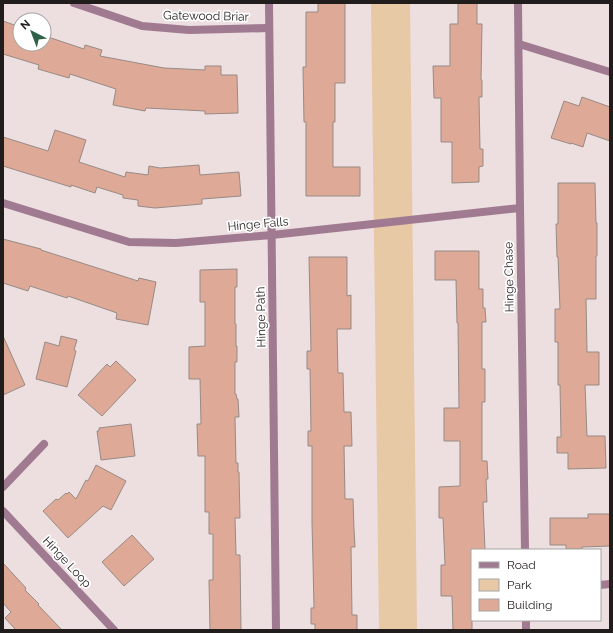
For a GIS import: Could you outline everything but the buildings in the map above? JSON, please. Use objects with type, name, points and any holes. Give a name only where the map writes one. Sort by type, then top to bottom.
[{"type":"street","name":"Gatewood Briar","points":[[74,3],[142,26],[189,30],[269,28]]},
{"type":"street","name":"Hinge Path","points":[[269,3],[276,630]]},
{"type":"street","name":"Hinge Chase","points":[[518,3],[525,549]]},
{"type":"street","points":[[519,44],[610,72]]},
{"type":"street","name":"Hinge Falls","points":[[3,203],[129,242],[176,243],[272,235],[520,208]]},
{"type":"street","points":[[3,487],[44,444]]},
{"type":"street","name":"Hinge Loop","points":[[3,511],[114,630]]},
{"type":"green space","points":[[371,3],[410,3],[417,630],[379,630]]}]
